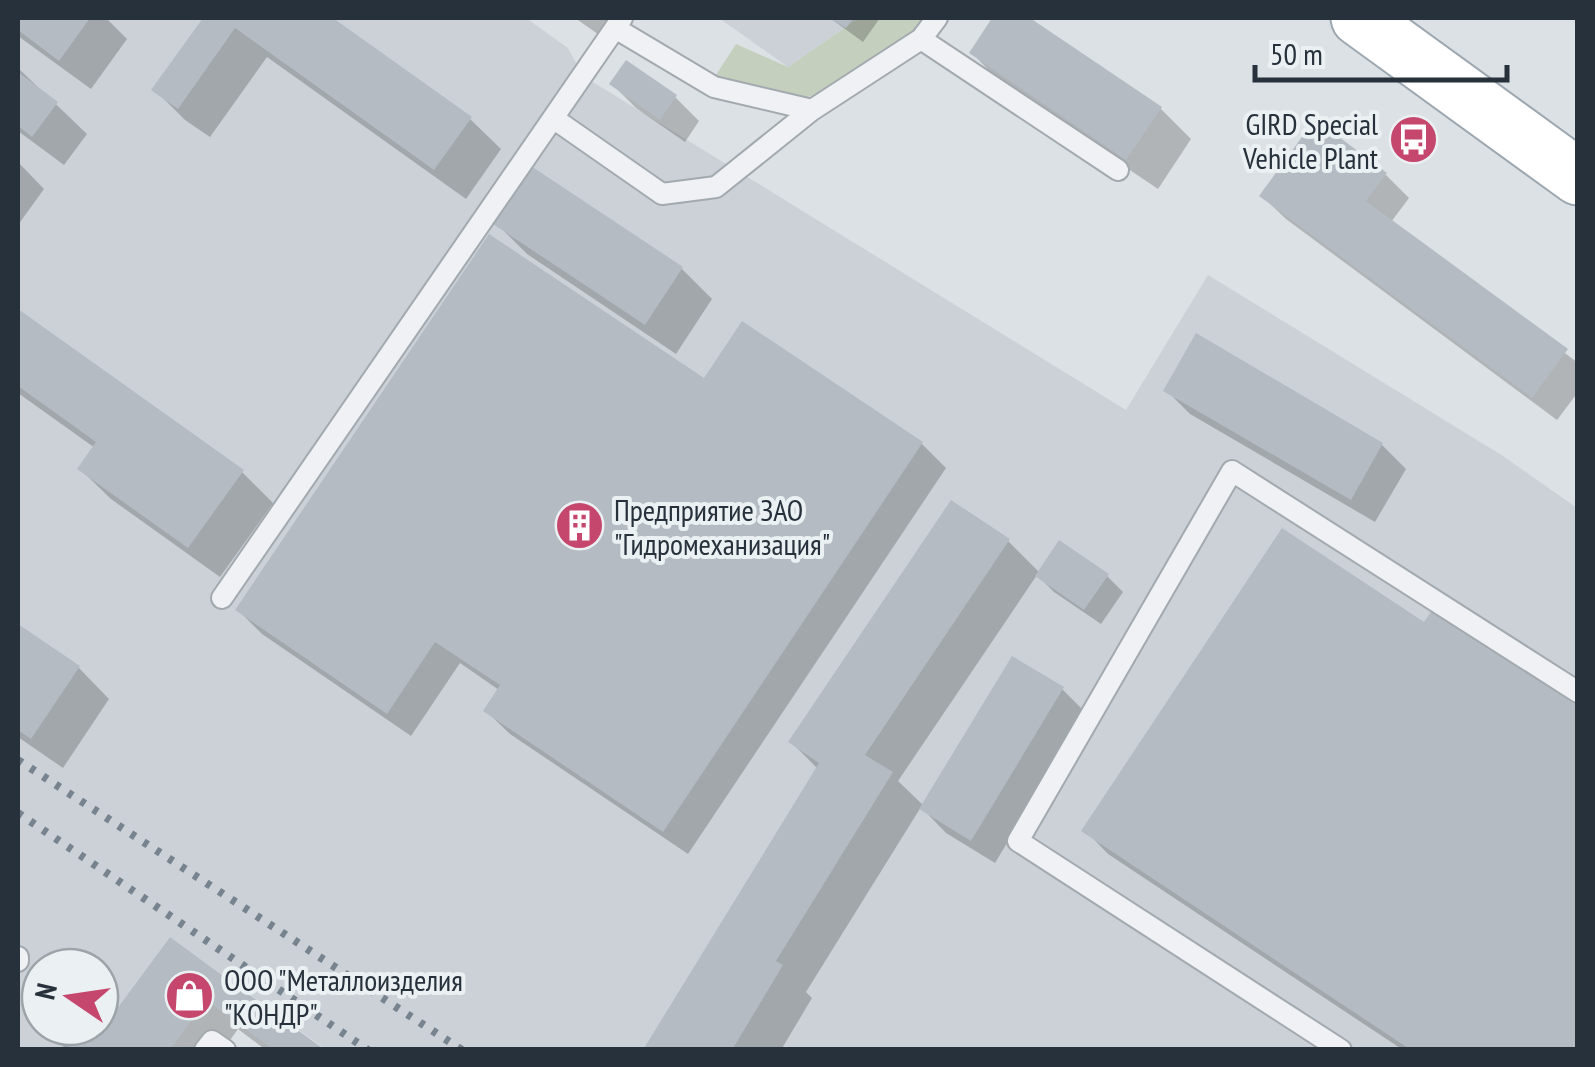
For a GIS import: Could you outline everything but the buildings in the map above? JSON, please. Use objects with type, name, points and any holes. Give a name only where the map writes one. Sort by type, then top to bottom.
[{"type":"main road","points":[[1358,18],[1578,177]]},
{"type":"lane","points":[[553,118],[662,194],[716,187],[812,110],[921,40],[937,18]]},
{"type":"lane","points":[[222,598],[619,23],[714,87],[812,110]]},
{"type":"lane","points":[[921,40],[1118,170]]},
{"type":"lane","points":[[1341,1050],[1018,840],[1232,471],[1578,692]]},
{"type":"lane","points":[[205,1050],[212,1040],[225,1050]]},
{"type":"shaded area","points":[[18,18],[526,18],[568,48],[583,76],[1126,410],[1208,275],[1503,456],[1577,508],[1577,1049],[325,1049],[170,937],[120,1005],[120,947],[20,947],[20,1047],[73,1049],[18,1049]]},
{"type":"shaded area","points":[[719,18],[859,18],[788,67]]},
{"type":"green space","points":[[859,18],[921,18],[922,24],[864,69],[814,95],[778,96],[716,75],[736,44],[788,67]]},
{"type":"railway","points":[[18,760],[462,1050]]},
{"type":"railway","points":[[18,813],[368,1050]]},
{"type":"place","name":"GIRD Special Vehicle Plant","points":[[1413,140]]},
{"type":"place","name":"Предприятие ЗАО \"Гидромеханизация\"","points":[[579,526]]},
{"type":"place","name":"ООО \"Металлоизделия \"КОНДР\"","points":[[189,996]]}]
